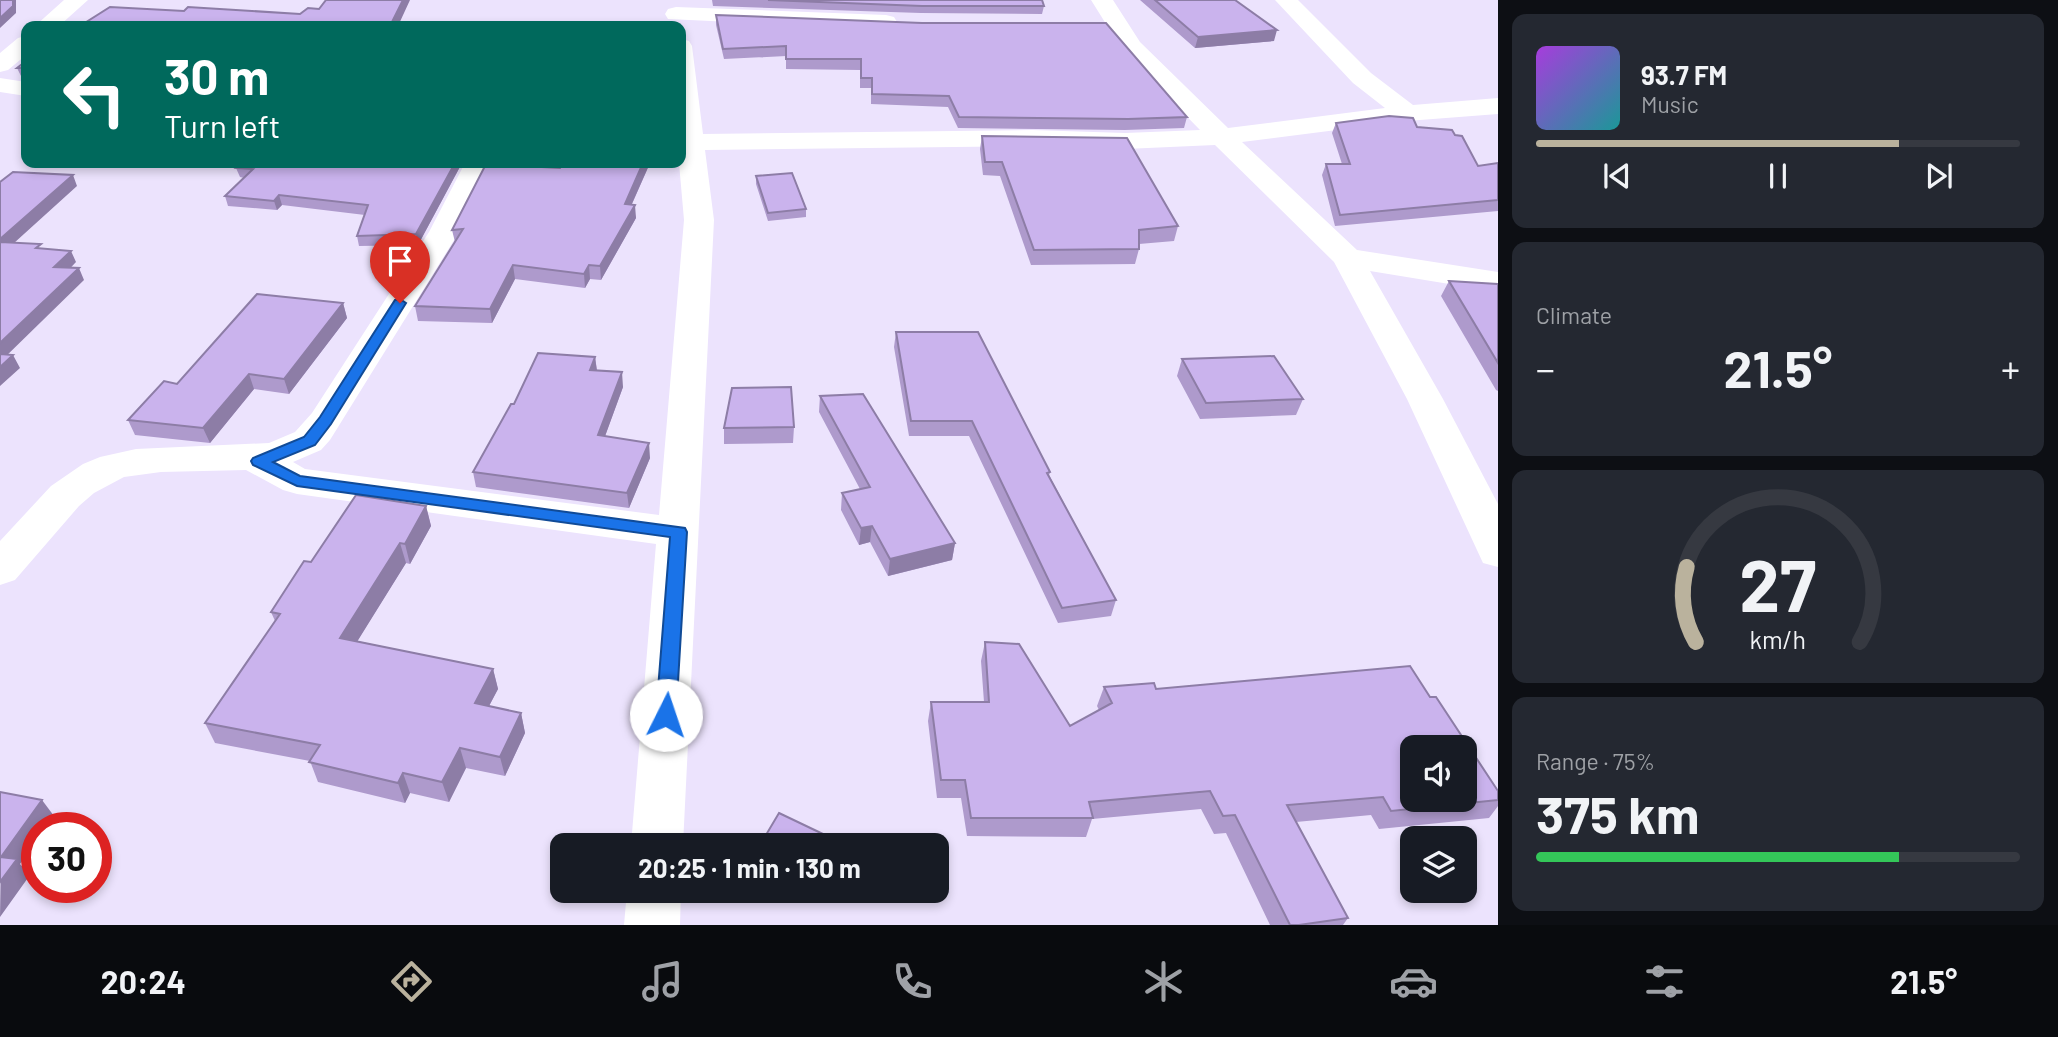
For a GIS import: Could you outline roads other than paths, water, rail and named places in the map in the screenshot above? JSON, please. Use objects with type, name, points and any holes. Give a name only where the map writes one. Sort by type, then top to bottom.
[{"type":"street","points":[[52,21],[77,0]]},
{"type":"street","points":[[1286,0],[1362,78],[1407,113]]},
{"type":"street","points":[[1102,16],[1220,137],[1347,258],[1425,399],[1479,506],[1498,552]]},
{"type":"street","points":[[686,22],[910,23]]},
{"type":"street","points":[[0,65],[21,47]]},
{"type":"street","points":[[0,85],[21,88]]},
{"type":"street","points":[[658,833],[699,220],[687,134],[689,110],[686,86]]},
{"type":"street","points":[[687,134],[1125,141],[1220,137],[1407,113],[1498,106]]},
{"type":"street","points":[[476,168],[444,232],[325,421],[309,441],[259,461],[297,481],[679,532]]},
{"type":"street","points":[[1347,258],[1498,282]]},
{"type":"street","points":[[0,569],[52,510],[81,483],[113,467],[147,459],[274,456]]},
{"type":"street","points":[[652,925],[653,903]]}]
